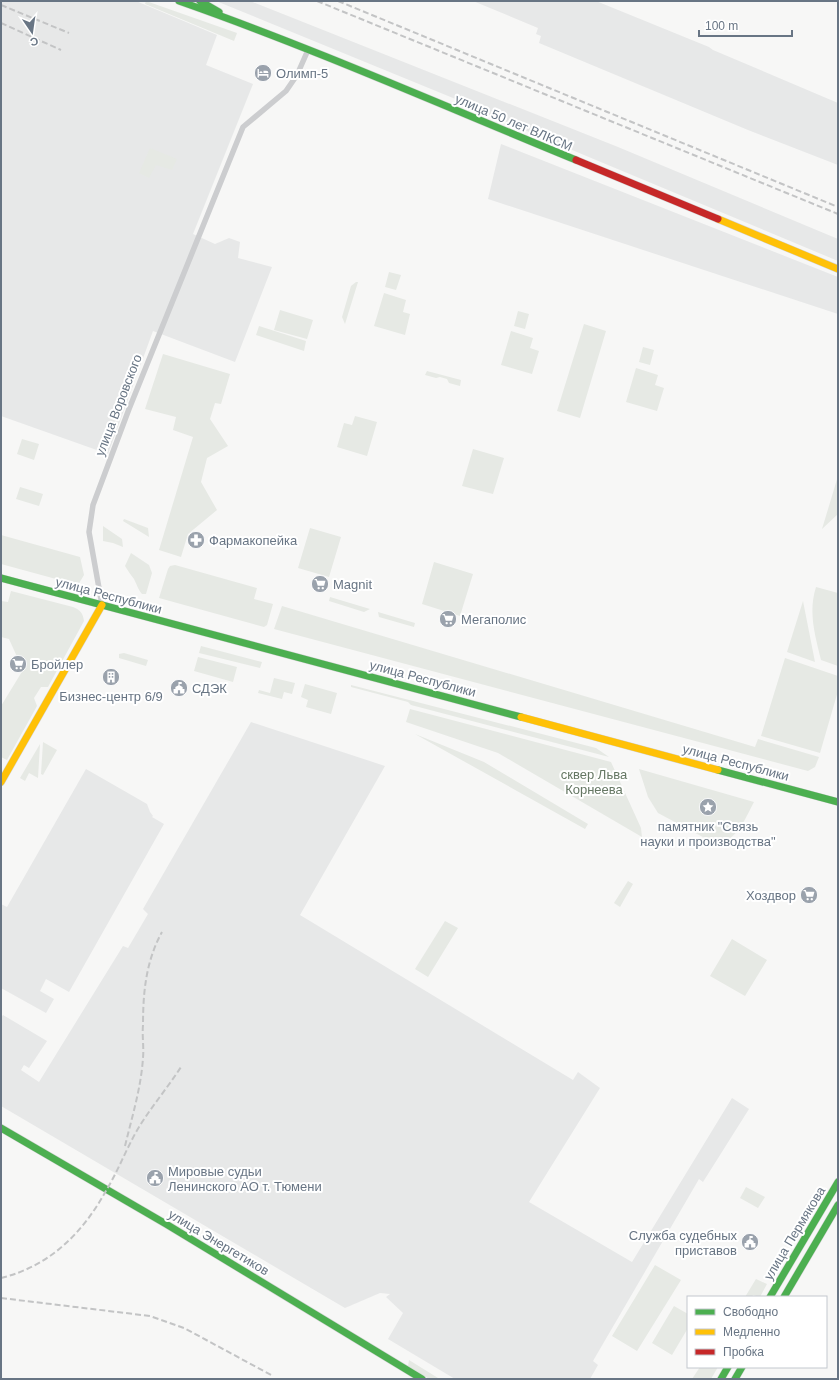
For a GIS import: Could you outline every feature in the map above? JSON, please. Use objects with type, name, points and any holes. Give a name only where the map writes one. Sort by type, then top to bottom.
[{"type":"street","name":"улица 50 лет ВЛКСМ","points":[[179,1],[233,20],[308,50],[838,269]]},
{"type":"street","points":[[200,1],[233,20]]},
{"type":"street","name":"улица Воровского","points":[[102,605],[89,532],[92,505],[142,374],[243,127],[286,91],[297,75],[308,50]]},
{"type":"street","name":"улица Республики","points":[[1,578],[838,802]]},
{"type":"street","points":[[1,782],[102,605]]},
{"type":"street","name":"улица Энергетиков","points":[[1,1128],[166,1224],[422,1379]]},
{"type":"street","name":"улица Пермякова","points":[[771,1296],[838,1182]]},
{"type":"street","name":"улица Пермякова","points":[[785,1296],[838,1205]]},
{"type":"street","points":[[721,1379],[727,1368]]},
{"type":"street","points":[[735,1379],[741,1368]]},
{"type":"shaded area","points":[[1,1],[136,1],[217,35],[206,65],[253,84],[193,234],[215,244],[229,238],[240,242],[238,258],[272,267],[235,362],[153,331],[108,454],[1,416]]},
{"type":"shaded area","points":[[216,1],[250,1],[618,147],[838,239],[838,261],[475,109],[475,107]]},
{"type":"shaded area","points":[[473,1],[596,1],[709,47],[838,103],[838,165],[748,130],[539,43],[541,36],[536,34],[538,28]]},
{"type":"shaded area","points":[[501,144],[838,277],[838,314],[488,199]]},
{"type":"shaded area","points":[[251,722],[385,766],[300,915],[573,1080],[578,1072],[600,1088],[529,1202],[632,1262],[732,1098],[749,1109],[703,1182],[699,1179],[593,1361],[598,1365],[590,1379],[455,1379],[388,1339],[403,1313],[386,1297],[390,1294],[380,1293],[345,1308],[1,1106],[1,1018],[3,1015],[47,1041],[29,1068],[24,1065],[21,1070],[39,1082],[123,946],[128,948],[148,914],[143,909]]},
{"type":"shaded area","points":[[86,769],[147,804],[153,816],[152,817],[164,824],[69,992],[46,979],[40,991],[54,999],[46,1013],[1,988],[1,904],[7,907]]},
{"type":"green space","points":[[146,1],[237,33],[234,41],[145,4]]},
{"type":"green space","points":[[150,148],[177,159],[172,170],[156,165],[149,178],[139,173]]},
{"type":"green space","points":[[389,272],[401,275],[396,290],[385,287]]},
{"type":"green space","points":[[358,282],[345,324],[342,317],[351,286]]},
{"type":"green space","points":[[384,293],[406,300],[403,312],[410,314],[405,335],[374,326]]},
{"type":"green space","points":[[280,310],[313,320],[307,339],[274,330]]},
{"type":"green space","points":[[518,311],[529,314],[525,329],[514,326]]},
{"type":"green space","points":[[584,324],[606,331],[580,418],[557,411]]},
{"type":"green space","points":[[259,326],[306,341],[304,351],[256,335]]},
{"type":"green space","points":[[511,331],[533,338],[530,348],[539,351],[532,374],[501,365]]},
{"type":"green space","points":[[643,347],[654,350],[650,365],[639,362]]},
{"type":"green space","points":[[163,354],[230,374],[221,404],[215,403],[210,419],[228,446],[207,458],[201,482],[217,510],[188,534],[181,557],[159,550],[193,437],[173,430],[176,417],[145,409]]},
{"type":"green space","points":[[636,368],[658,375],[655,385],[664,388],[657,411],[626,402]]},
{"type":"green space","points":[[427,371],[461,380],[460,386],[449,383],[447,379],[425,375]]},
{"type":"green space","points":[[355,416],[377,422],[367,456],[337,447],[344,423],[352,425]]},
{"type":"green space","points":[[22,439],[39,444],[34,460],[17,454]]},
{"type":"green space","points":[[473,449],[504,458],[493,494],[462,486]]},
{"type":"green space","points":[[838,476],[838,514],[822,529]]},
{"type":"green space","points":[[20,487],[43,494],[39,506],[16,499]]},
{"type":"green space","points":[[124,519],[148,528],[149,537],[123,521]]},
{"type":"green space","points":[[103,526],[122,539],[123,547],[103,541]]},
{"type":"green space","points":[[310,528],[341,537],[329,577],[298,568]]},
{"type":"green space","points":[[1,535],[80,557],[84,575],[78,585],[1,564]]},
{"type":"green space","points":[[131,553],[149,565],[152,573],[146,594],[142,594],[125,566]]},
{"type":"green space","points":[[434,562],[473,574],[460,616],[422,604]]},
{"type":"green space","points":[[175,565],[257,588],[254,599],[273,604],[267,625],[264,627],[159,598],[168,569],[170,566]]},
{"type":"green space","points":[[816,587],[838,593],[838,666],[821,660],[812,614]]},
{"type":"green space","points":[[11,591],[78,609],[83,616],[84,621],[48,687],[41,687],[34,698],[37,706],[7,760],[1,757],[1,706],[23,670],[9,639],[1,637],[1,601],[8,602]]},
{"type":"green space","points":[[330,597],[370,609],[364,612],[329,601]]},
{"type":"green space","points":[[803,601],[815,662],[787,652]]},
{"type":"green space","points":[[282,606],[755,747],[758,739],[819,757],[815,767],[808,771],[274,629]]},
{"type":"green space","points":[[378,612],[415,623],[414,627],[379,617]]},
{"type":"green space","points":[[201,646],[262,662],[260,668],[199,653]]},
{"type":"green space","points":[[124,653],[148,660],[146,666],[119,658],[119,654]]},
{"type":"green space","points":[[198,657],[237,667],[233,682],[194,671]]},
{"type":"green space","points":[[785,658],[838,676],[838,691],[820,753],[761,736]]},
{"type":"green space","points":[[274,678],[295,683],[292,694],[284,692],[282,699],[258,693],[259,690],[270,693]]},
{"type":"green space","points":[[305,684],[337,693],[331,714],[306,707],[308,700],[301,697]]},
{"type":"green space","points":[[351,685],[596,748],[609,757],[411,705],[408,702],[351,687]]},
{"type":"green space","name":"сквер Льва Корнеева","points":[[410,709],[611,762],[641,828],[642,837],[498,753],[406,722]]},
{"type":"green space","points":[[415,734],[484,762],[588,824],[585,829]]},
{"type":"green space","points":[[43,742],[57,750],[43,775],[41,774]]},
{"type":"green space","points":[[40,744],[38,778],[29,773],[25,781],[20,778]]},
{"type":"green space","name":"сквер Льва Корнеева","points":[[639,769],[754,802],[743,823],[735,834],[722,842],[714,843],[658,813],[648,797]]},
{"type":"green space","points":[[628,881],[633,884],[620,907],[614,903]]},
{"type":"green space","points":[[445,921],[458,928],[428,977],[415,969]]},
{"type":"green space","points":[[732,939],[767,960],[745,996],[710,976]]},
{"type":"green space","points":[[746,1187],[765,1197],[758,1208],[740,1198]]},
{"type":"green space","points":[[655,1265],[681,1280],[637,1351],[612,1336]]},
{"type":"green space","points":[[756,1279],[767,1284],[761,1296],[746,1296]]},
{"type":"green space","points":[[674,1306],[687,1313],[687,1330],[672,1355],[652,1343]]},
{"type":"green space","points":[[409,1360],[438,1378],[429,1379],[408,1366]]},
{"type":"green space","points":[[699,1368],[717,1368],[711,1379],[692,1379]]},
{"type":"railway","points":[[317,1],[838,214]]},
{"type":"railway","points":[[338,1],[838,207]]},
{"type":"railway","points":[[1,5],[69,33]]},
{"type":"railway","points":[[1,23],[61,50]]},
{"type":"railway","points":[[125,1146],[136,1102],[142,1069],[146,977],[152,954],[162,932]]},
{"type":"railway","points":[[1,1278],[19,1273],[35,1265],[63,1246],[76,1233],[98,1205],[139,1127],[181,1067]]},
{"type":"railway","points":[[1,1298],[150,1316],[184,1328],[273,1376]]},
{"type":"traffic: fast","points":[[179,1],[329,58],[576,160]]},
{"type":"traffic: fast","points":[[200,1],[219,12]]},
{"type":"traffic: fast","points":[[1,578],[521,717]]},
{"type":"traffic: fast","points":[[718,770],[838,802]]},
{"type":"traffic: fast","points":[[1,1128],[166,1224],[422,1379]]},
{"type":"traffic: fast","points":[[771,1296],[838,1182]]},
{"type":"traffic: fast","points":[[785,1296],[838,1205]]},
{"type":"traffic: fast","points":[[721,1379],[727,1368]]},
{"type":"traffic: fast","points":[[735,1379],[741,1368]]},
{"type":"traffic: slow","points":[[718,219],[838,269]]},
{"type":"traffic: slow","points":[[1,782],[102,605]]},
{"type":"traffic: slow","points":[[521,717],[718,770]]},
{"type":"traffic: jam","points":[[576,160],[718,219]]},
{"type":"place","name":"Олимп-5","points":[[263,73]]},
{"type":"place","name":"Фармакопейка","points":[[196,540]]},
{"type":"place","name":"Magnit","points":[[320,584]]},
{"type":"place","name":"Мегаполис","points":[[448,619]]},
{"type":"place","name":"Бройлер","points":[[18,664]]},
{"type":"place","name":"Бизнес-центр 6/9","points":[[111,677]]},
{"type":"place","name":"СДЭК","points":[[179,688]]},
{"type":"place","name":"памятник \"Связь науки и производства\"","points":[[708,807]]},
{"type":"place","name":"Хоздвор","points":[[809,895]]},
{"type":"place","name":"Мировые судьи Ленинского АО т. Тюмени","points":[[155,1178]]},
{"type":"place","name":"Служба судебных приставов","points":[[750,1242]]}]
